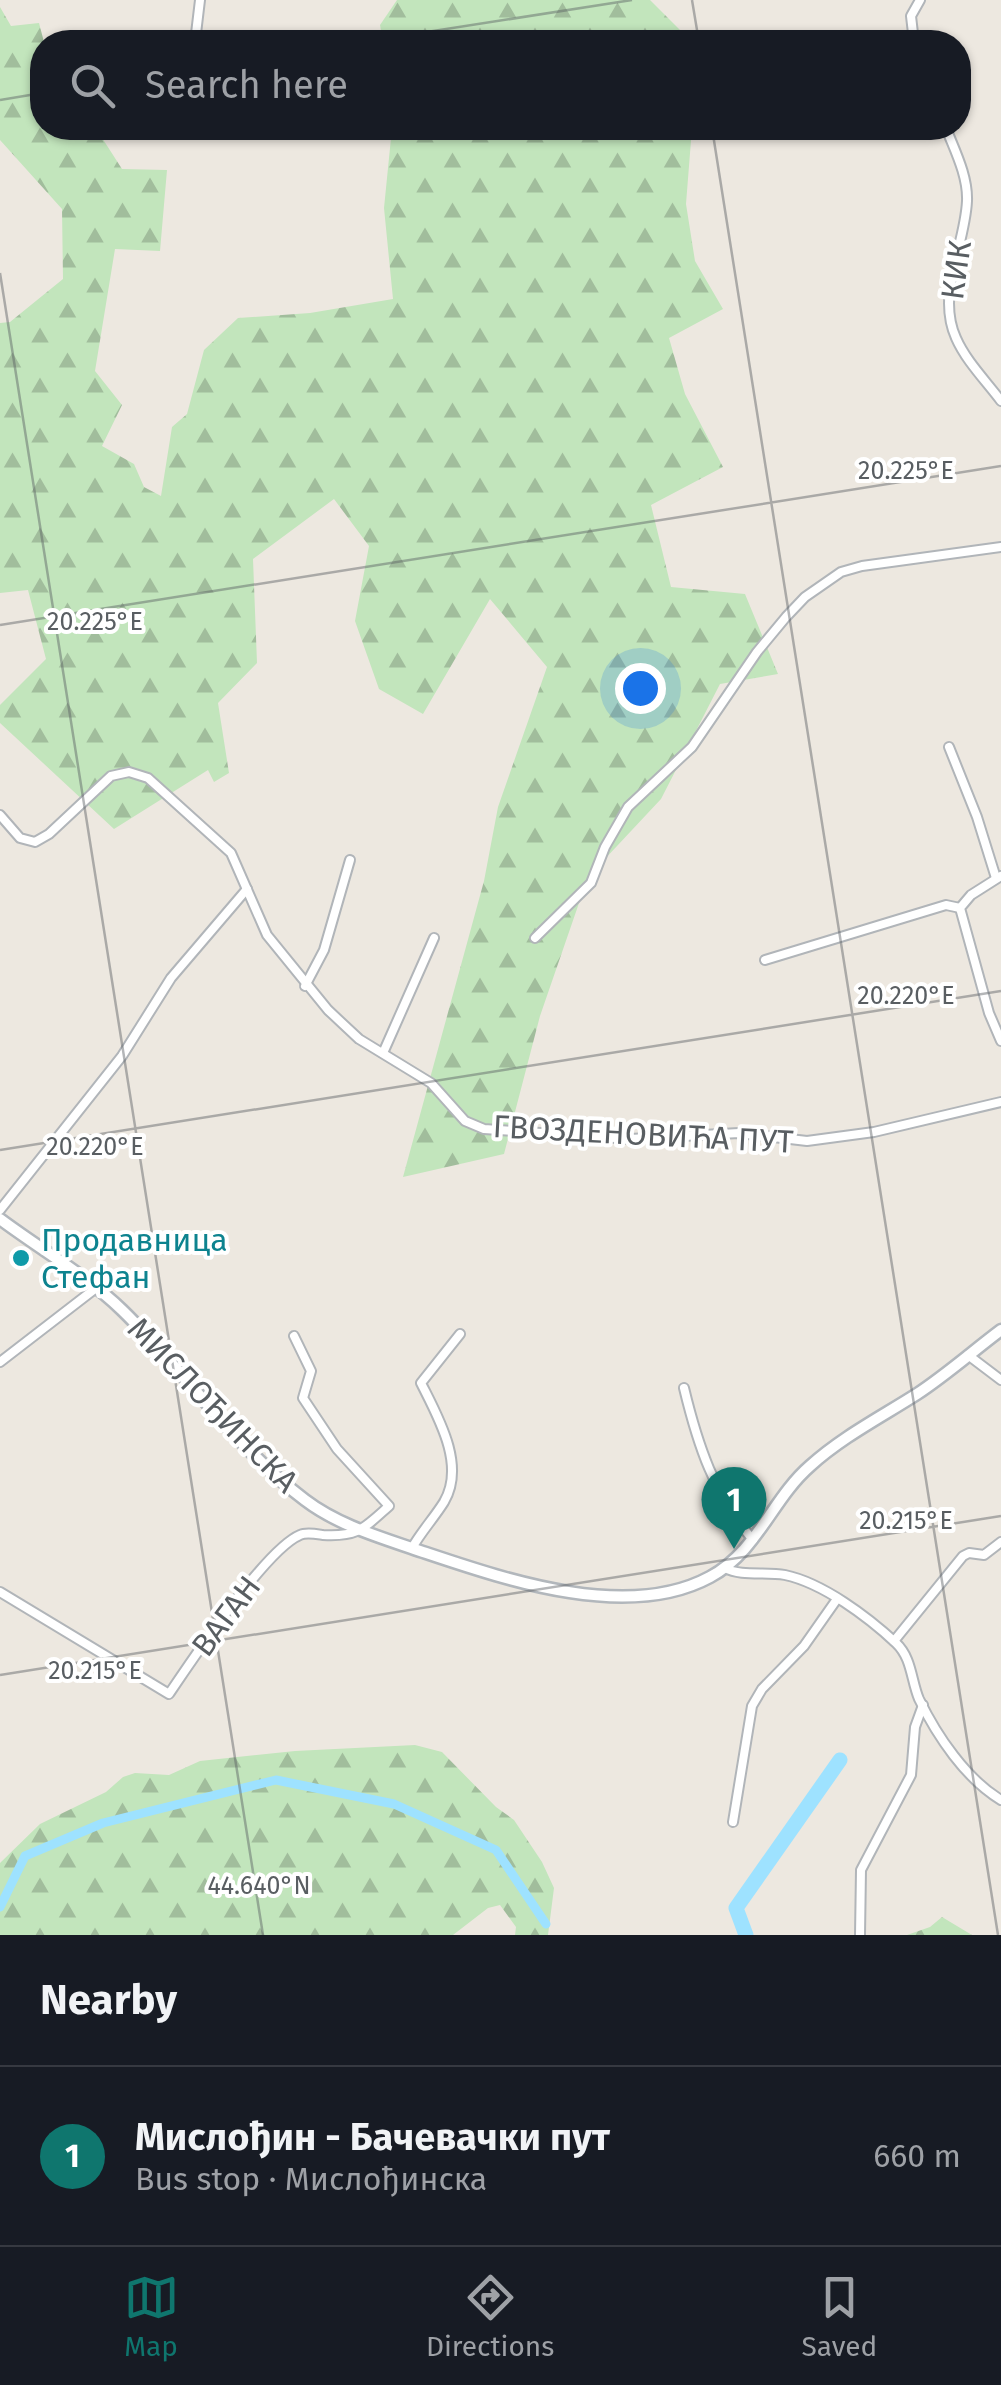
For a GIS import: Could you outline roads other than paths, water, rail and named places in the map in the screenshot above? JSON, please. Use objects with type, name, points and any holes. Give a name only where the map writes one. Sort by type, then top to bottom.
[{"type":"main road","name":"МИСЛОЂИНСКА","points":[[0,1220],[122,1310],[220,1421],[308,1503],[362,1530],[412,1548],[541,1587],[604,1594],[674,1590],[725,1568],[753,1540],[810,1465],[921,1391],[1001,1330]]},
{"type":"street","points":[[196,30],[200,0]]},
{"type":"street","points":[[913,30],[911,16],[920,0]]},
{"type":"street","name":"КИК","points":[[950,140],[963,174],[967,200],[950,288],[952,328],[961,348],[1001,401]]},
{"type":"street","points":[[535,938],[592,884],[605,847],[628,807],[692,746],[757,652],[805,597],[841,572],[1001,547]]},
{"type":"street","points":[[950,747],[998,877],[970,895],[960,908]]},
{"type":"street","name":"ГВОЗДЕНОВИЋА ПУТ","points":[[0,815],[20,838],[36,842],[111,776],[137,773],[148,778],[224,845],[236,862],[267,934],[305,986],[359,1038],[431,1083],[465,1121],[484,1128],[630,1139],[739,1134],[807,1141],[858,1135],[1001,1102]]},
{"type":"street","points":[[305,986],[324,950],[350,860]]},
{"type":"street","points":[[0,1210],[122,1056],[171,978],[247,889]]},
{"type":"street","points":[[765,960],[946,905],[960,908]]},
{"type":"street","points":[[960,908],[1001,1042]]},
{"type":"street","points":[[382,1053],[434,938]]},
{"type":"street","points":[[0,1362],[96,1288]]},
{"type":"street","points":[[412,1548],[444,1502],[454,1474],[438,1418],[421,1383],[460,1334]]},
{"type":"street","points":[[294,1336],[310,1370],[303,1398],[337,1450],[389,1506],[362,1530]]},
{"type":"street","points":[[968,1355],[1001,1380]]},
{"type":"street","points":[[684,1388],[699,1448],[713,1482],[753,1540]]},
{"type":"street","name":"ВАГАН","points":[[0,1592],[168,1694],[275,1552],[302,1534],[350,1536],[362,1530]]},
{"type":"street","points":[[894,1641],[964,1556],[984,1555],[1001,1542]]},
{"type":"street","points":[[725,1568],[813,1583],[894,1641],[904,1653],[923,1705],[964,1766],[1001,1800]]},
{"type":"street","points":[[734,1822],[752,1706],[762,1688],[804,1646],[837,1599]]},
{"type":"street","points":[[860,1935],[861,1870],[911,1775],[916,1727],[923,1705]]},
{"type":"waterway","points":[[746,1935],[736,1908],[840,1760]]},
{"type":"waterway","points":[[0,1907],[25,1856],[103,1823],[276,1780],[394,1804],[496,1850],[546,1924]]},
{"type":"place","name":"Продавница Стефан","points":[[21,1258]]},
{"type":"place","name":"Мислођин - Бачевачки пут","points":[[734,1549]]}]
